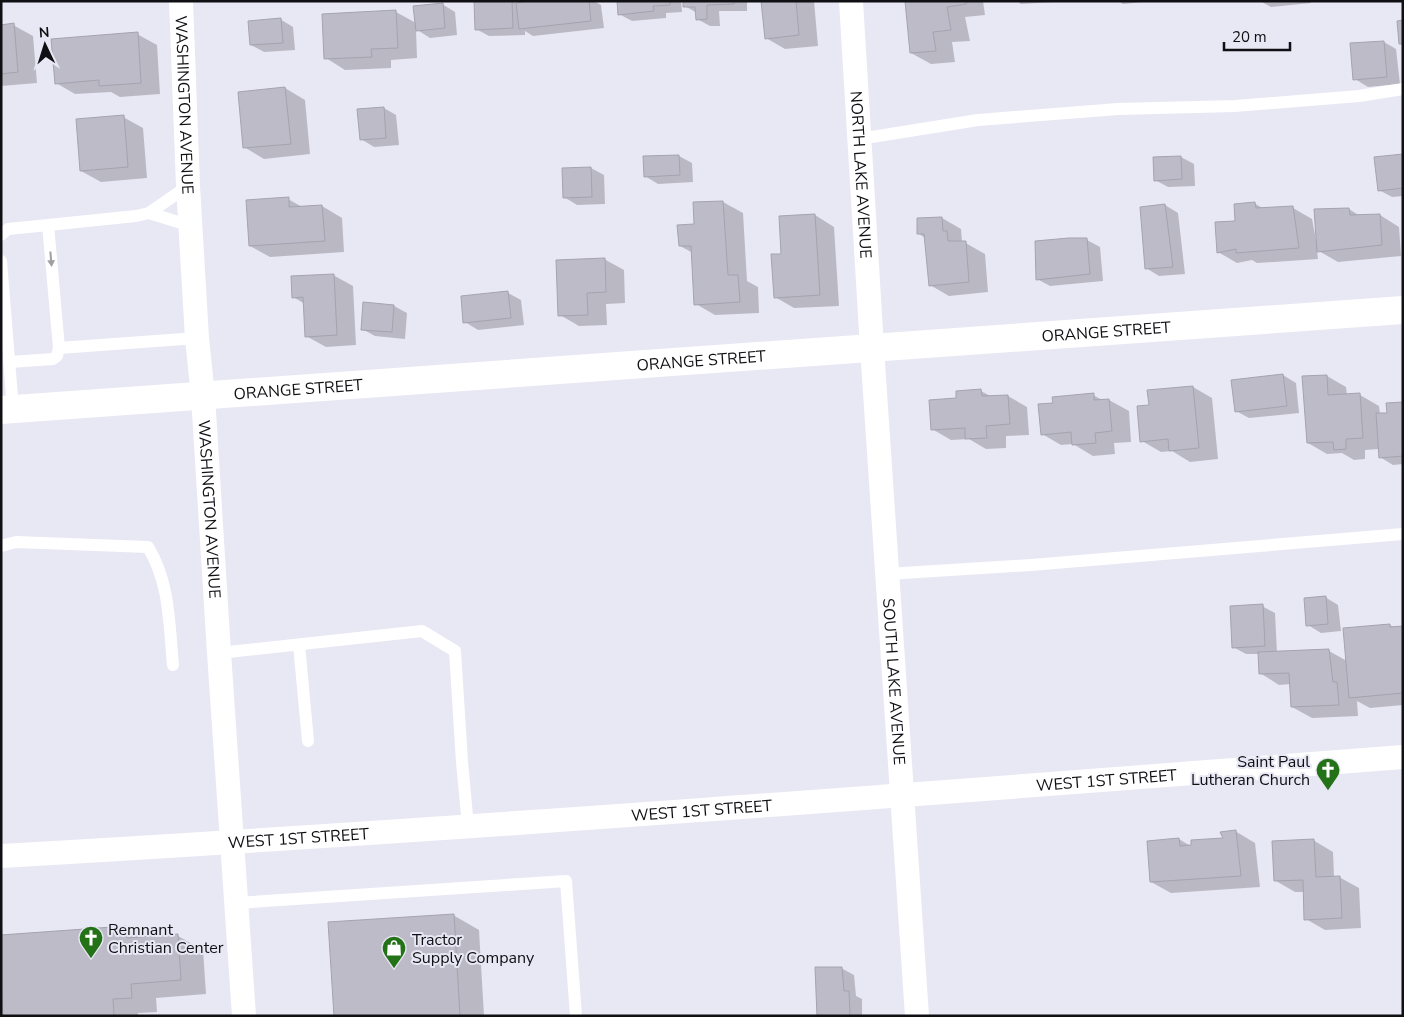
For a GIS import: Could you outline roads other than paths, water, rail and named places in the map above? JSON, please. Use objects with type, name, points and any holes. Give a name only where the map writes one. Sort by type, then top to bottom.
[{"type":"street","name":"WASHINGTON AVENUE","points":[[181,1],[188,186],[197,338],[203,396],[244,1016]]},
{"type":"street","name":"NORTH LAKE AVENUE","points":[[851,1],[872,348]]},
{"type":"street","name":"ORANGE STREET","points":[[7,410],[1403,310]]},
{"type":"street","name":"SOUTH LAKE AVENUE","points":[[872,348],[917,1016]]},
{"type":"street","name":"WEST 1ST STREET","points":[[1,856],[468,826],[1403,758]]},
{"type":"lane","points":[[859,139],[978,120],[1118,109],[1235,106],[1359,96],[1403,89]]},
{"type":"lane","points":[[1,235],[8,229],[136,216],[148,213],[188,186]]},
{"type":"lane","points":[[148,213],[191,226]]},
{"type":"lane","points":[[10,362],[57,356],[59,348],[48,225]]},
{"type":"lane","points":[[1,260],[10,362],[7,410]]},
{"type":"lane","points":[[59,348],[197,338]]},
{"type":"lane","points":[[887,574],[1031,565],[1403,534]]},
{"type":"lane","points":[[1,546],[16,542],[148,547],[157,562],[165,586],[173,665]]},
{"type":"lane","points":[[219,653],[422,631],[455,651],[468,826]]},
{"type":"lane","points":[[299,645],[308,741]]},
{"type":"lane","points":[[236,903],[566,881],[576,1016]]},
{"type":"place","name":"Saint Paul Lutheran Church","points":[[1328,791]]},
{"type":"place","name":"Remnant Christian Center","points":[[91,959]]},
{"type":"place","name":"Tractor Supply Company","points":[[394,969]]}]
